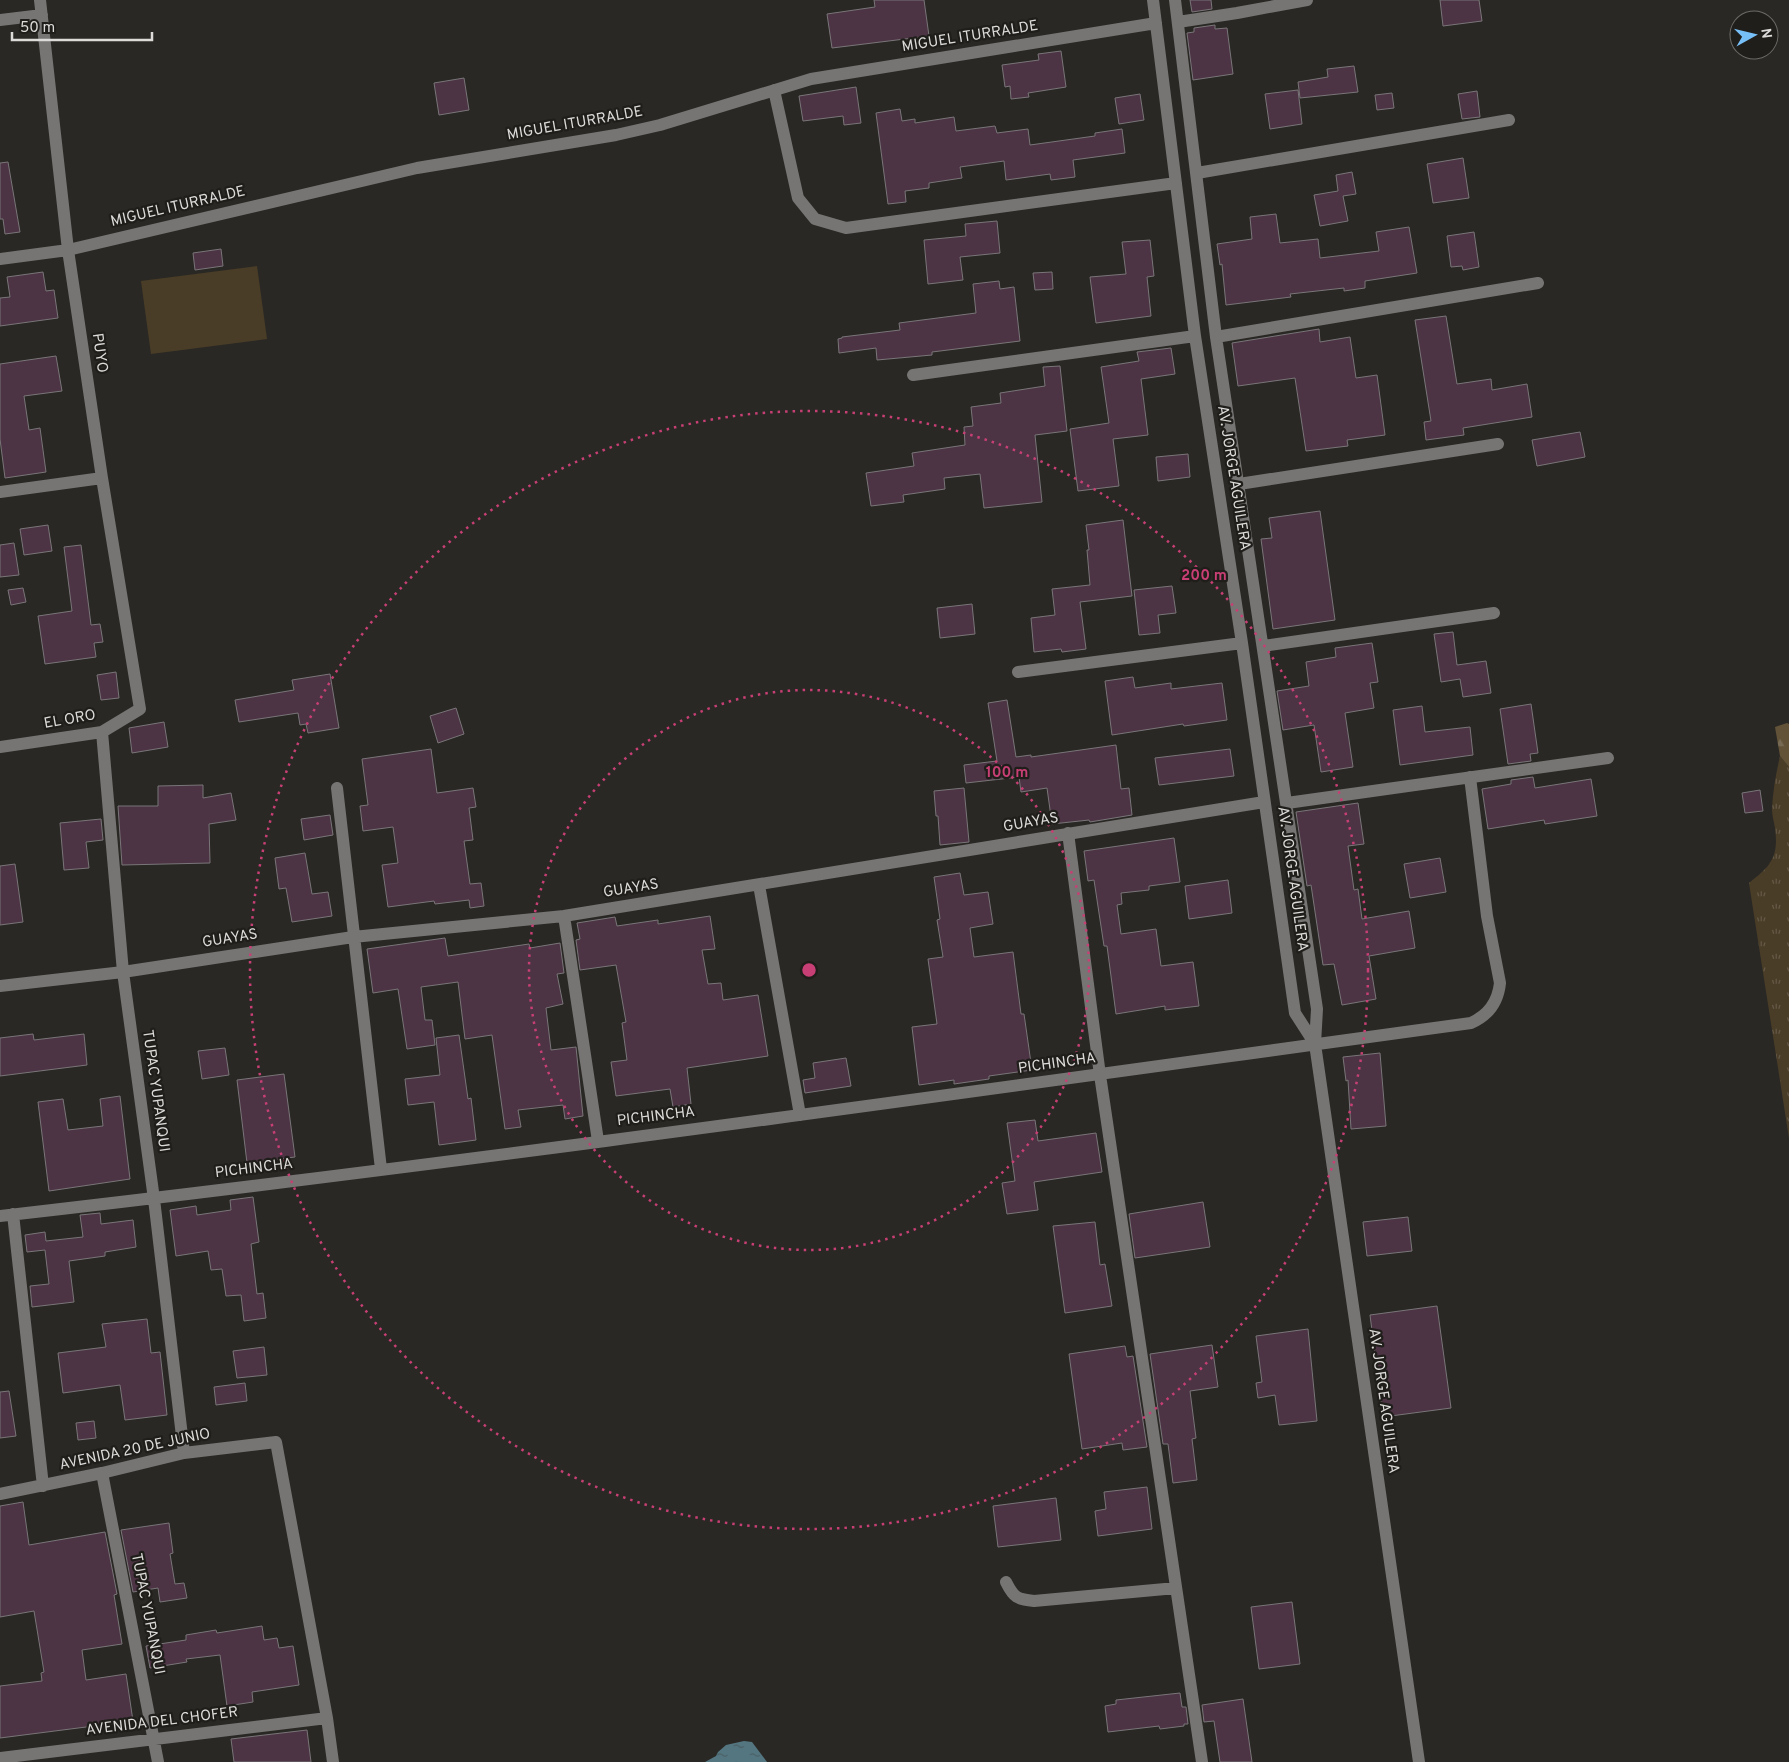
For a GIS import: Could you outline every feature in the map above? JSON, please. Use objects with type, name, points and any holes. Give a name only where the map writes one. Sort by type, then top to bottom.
[{"type":"street","name":"PUYO","points":[[40,0],[68,250],[102,478],[140,709]]},
{"type":"street","name":"AV. JORGE AGUILERA","points":[[1153,0],[1195,336],[1242,643],[1295,1013],[1315,1044]]},
{"type":"street","name":"AV. JORGE AGUILERA","points":[[1175,0],[1216,337],[1317,1009],[1315,1044],[1419,1762]]},
{"type":"street","points":[[1178,22],[1307,0]]},
{"type":"street","points":[[0,20],[42,15]]},
{"type":"street","name":"MIGUEL ITURRALDE","points":[[0,260],[68,250],[417,168],[616,135],[660,125],[811,79],[1156,23]]},
{"type":"street","points":[[774,90],[798,198],[815,219],[846,228],[1176,183]]},
{"type":"street","points":[[1196,173],[1509,120]]},
{"type":"street","points":[[1216,337],[1538,283]]},
{"type":"street","points":[[913,375],[1195,336]]},
{"type":"street","points":[[1239,484],[1498,444]]},
{"type":"street","points":[[0,492],[102,478]]},
{"type":"street","points":[[1263,646],[1494,613]]},
{"type":"street","points":[[1018,672],[1242,643]]},
{"type":"street","name":"EL ORO","points":[[0,747],[102,732],[140,709]]},
{"type":"street","name":"TUPAC YUPANQUI","points":[[102,732],[123,972],[154,1199],[184,1454]]},
{"type":"street","points":[[1287,803],[1608,758]]},
{"type":"street","name":"PICHINCHA","points":[[6,1215],[154,1199],[800,1115],[1471,1023],[1486,1015],[1496,1001],[1499,992],[1499,973],[1487,916],[1470,777]]},
{"type":"street","points":[[337,788],[381,1169]]},
{"type":"street","name":"GUAYAS","points":[[0,986],[123,972],[354,937],[564,916],[1264,802]]},
{"type":"street","points":[[1068,833],[1100,1075],[1202,1762]]},
{"type":"street","points":[[758,885],[800,1115]]},
{"type":"street","points":[[564,916],[598,1141]]},
{"type":"street","points":[[6,1215],[43,1486]]},
{"type":"street","name":"AVENIDA 20 DE JUNIO","points":[[0,1494],[184,1454],[276,1442],[327,1718]]},
{"type":"street","name":"TUPAC YUPANQUI","points":[[102,1473],[158,1762]]},
{"type":"street","points":[[1006,1582],[1012,1595],[1022,1600],[1034,1601],[1176,1588]]},
{"type":"street","points":[[327,1718],[333,1762]]},
{"type":"street","name":"AVENIDA DEL CHOFER","points":[[0,1758],[327,1718]]},
{"type":"green space","points":[[257,266],[267,339],[151,354],[141,281]]},
{"type":"green space","points":[[1789,724],[1789,767],[1780,756],[1775,727]]},
{"type":"green space","points":[[1780,756],[1789,767],[1789,1138],[1749,883],[1768,866],[1776,846],[1772,809]]},
{"type":"water","points":[[744,1741],[752,1742],[767,1762],[705,1762],[716,1756],[726,1745]]},
{"type":"building","points":[[874,0],[924,0],[929,36],[832,48],[827,14],[875,7]]},
{"type":"building","points":[[1190,0],[1211,0],[1212,9],[1192,12]]},
{"type":"building","points":[[1440,0],[1479,0],[1482,21],[1443,26]]},
{"type":"building","points":[[1215,25],[1215,29],[1227,28],[1233,74],[1193,80],[1187,33],[1194,32],[1194,28]]},
{"type":"building","points":[[1061,51],[1066,87],[1028,93],[1029,97],[1011,99],[1010,86],[1005,87],[1002,65],[1039,60],[1038,54]]},
{"type":"building","points":[[1354,66],[1358,92],[1300,98],[1298,82],[1328,77],[1327,69]]},
{"type":"building","points":[[464,78],[469,110],[439,115],[434,83]]},
{"type":"building","points":[[856,87],[861,123],[844,125],[843,116],[803,121],[799,96]]},
{"type":"building","points":[[1298,90],[1302,124],[1270,129],[1265,94]]},
{"type":"building","points":[[1477,91],[1480,117],[1462,119],[1458,94]]},
{"type":"building","points":[[1392,93],[1394,108],[1377,110],[1375,95]]},
{"type":"building","points":[[1140,94],[1144,120],[1119,124],[1115,98]]},
{"type":"building","points":[[900,109],[902,121],[915,119],[915,123],[954,117],[956,131],[995,126],[997,133],[1028,129],[1030,145],[1095,136],[1095,133],[1122,129],[1125,153],[1073,160],[1075,177],[1051,180],[1050,174],[1006,180],[1004,161],[960,167],[962,178],[929,183],[929,188],[905,191],[906,202],[888,204],[876,113]]},
{"type":"building","points":[[1463,158],[1469,198],[1433,203],[1427,164]]},
{"type":"building","points":[[8,162],[20,232],[5,234],[3,219],[0,219],[0,163]]},
{"type":"building","points":[[1352,172],[1356,194],[1343,196],[1348,221],[1320,226],[1314,195],[1338,191],[1336,175]]},
{"type":"building","points":[[1276,214],[1280,243],[1318,239],[1320,258],[1379,251],[1376,232],[1409,227],[1417,273],[1365,281],[1365,288],[1344,291],[1344,288],[1290,294],[1291,297],[1226,305],[1222,264],[1220,265],[1217,244],[1252,239],[1250,217]]},
{"type":"building","points":[[997,221],[1000,253],[960,257],[963,280],[928,284],[924,240],[966,236],[965,224]]},
{"type":"building","points":[[1474,232],[1479,267],[1463,270],[1462,266],[1451,267],[1447,236]]},
{"type":"building","points":[[1150,240],[1154,276],[1147,277],[1151,316],[1096,323],[1090,277],[1126,274],[1122,242]]},
{"type":"building","points":[[221,249],[223,266],[195,270],[193,253]]},
{"type":"building","points":[[43,272],[46,291],[54,290],[58,318],[0,326],[0,298],[10,297],[7,277]]},
{"type":"building","points":[[1052,272],[1053,289],[1035,290],[1033,273]]},
{"type":"building","points":[[999,281],[1000,289],[1014,287],[1020,341],[932,352],[932,355],[877,360],[876,348],[839,353],[838,339],[842,337],[900,330],[899,323],[976,313],[973,284]]},
{"type":"building","points":[[1446,316],[1457,384],[1491,379],[1492,390],[1527,384],[1532,417],[1463,428],[1464,435],[1426,440],[1424,422],[1431,421],[1415,320]]},
{"type":"building","points":[[1319,329],[1320,342],[1350,337],[1356,378],[1377,375],[1385,435],[1347,440],[1348,446],[1306,451],[1295,378],[1238,386],[1232,343]]},
{"type":"building","points":[[1171,348],[1175,374],[1141,379],[1148,435],[1113,439],[1119,486],[1078,491],[1070,429],[1109,423],[1101,367],[1139,361],[1137,352]]},
{"type":"building","points":[[56,356],[62,391],[24,396],[29,430],[40,428],[46,472],[5,478],[0,439],[0,364]]},
{"type":"building","points":[[1060,366],[1067,431],[1035,435],[1042,502],[984,508],[980,474],[944,478],[945,489],[903,495],[904,502],[871,506],[866,473],[914,466],[912,453],[965,445],[964,427],[973,426],[971,407],[1001,403],[1000,393],[1045,386],[1043,367]]},
{"type":"building","points":[[1580,432],[1585,457],[1537,466],[1532,440]]},
{"type":"building","points":[[1188,454],[1190,477],[1158,481],[1156,457]]},
{"type":"building","points":[[1320,511],[1335,620],[1273,629],[1261,539],[1272,538],[1269,518]]},
{"type":"building","points":[[1123,520],[1132,596],[1080,602],[1086,649],[1062,652],[1061,649],[1034,652],[1031,618],[1055,615],[1052,589],[1090,585],[1086,525]]},
{"type":"building","points":[[48,525],[52,551],[24,555],[20,529]]},
{"type":"building","points":[[14,543],[19,575],[0,577],[0,545]]},
{"type":"building","points":[[81,545],[91,625],[100,624],[103,642],[94,643],[96,657],[45,664],[38,616],[72,611],[64,547]]},
{"type":"building","points":[[1172,586],[1176,613],[1158,615],[1160,633],[1139,635],[1134,590]]},
{"type":"building","points":[[23,588],[26,602],[11,605],[8,590]]},
{"type":"building","points":[[972,604],[975,634],[940,638],[937,608]]},
{"type":"building","points":[[1453,632],[1457,665],[1486,661],[1491,693],[1463,697],[1460,679],[1441,682],[1434,634]]},
{"type":"building","points":[[1372,643],[1378,682],[1370,683],[1374,708],[1345,713],[1353,767],[1321,772],[1314,725],[1283,730],[1277,691],[1309,686],[1306,662],[1336,657],[1335,648]]},
{"type":"building","points":[[116,672],[119,698],[101,700],[97,675]]},
{"type":"building","points":[[330,674],[339,728],[308,733],[306,724],[300,725],[298,713],[239,722],[235,700],[294,690],[292,680]]},
{"type":"building","points":[[1133,677],[1135,688],[1171,683],[1171,689],[1222,683],[1227,720],[1184,726],[1183,724],[1112,735],[1105,681]]},
{"type":"building","points":[[1007,700],[1016,757],[1031,755],[1031,757],[1116,745],[1121,789],[1129,788],[1132,815],[1090,822],[1089,820],[1052,824],[1047,788],[1021,792],[1019,777],[966,783],[964,765],[997,761],[988,703]]},
{"type":"building","points":[[1531,704],[1538,753],[1530,754],[1531,761],[1508,764],[1500,709]]},
{"type":"building","points":[[1422,706],[1425,732],[1470,727],[1473,755],[1400,765],[1393,710]]},
{"type":"building","points":[[456,708],[464,734],[438,743],[430,716]]},
{"type":"building","points":[[164,722],[168,747],[132,753],[129,728]]},
{"type":"building","points":[[431,749],[437,793],[473,788],[476,807],[469,808],[473,840],[464,841],[470,884],[481,883],[484,906],[470,908],[469,900],[435,904],[434,901],[388,907],[382,865],[398,863],[393,827],[363,831],[360,806],[368,805],[362,759]]},
{"type":"building","points":[[1230,749],[1234,776],[1159,785],[1155,758]]},
{"type":"building","points":[[1533,777],[1535,788],[1591,779],[1597,816],[1545,824],[1544,820],[1488,829],[1482,789],[1511,784],[1511,780]]},
{"type":"building","points":[[203,785],[203,798],[231,793],[236,820],[209,824],[210,863],[122,865],[118,806],[158,806],[158,786]]},
{"type":"building","points":[[964,788],[969,842],[940,845],[934,791]]},
{"type":"building","points":[[1760,790],[1763,811],[1745,813],[1742,793]]},
{"type":"building","points":[[1358,803],[1364,844],[1348,846],[1354,890],[1358,889],[1362,919],[1409,911],[1415,948],[1369,956],[1376,999],[1342,1005],[1334,964],[1323,965],[1311,885],[1307,886],[1296,812]]},
{"type":"building","points":[[330,815],[333,835],[304,840],[301,819]]},
{"type":"building","points":[[101,819],[103,840],[86,842],[89,868],[64,870],[60,823]]},
{"type":"building","points":[[1174,838],[1180,882],[1149,886],[1149,890],[1121,893],[1122,904],[1117,905],[1121,934],[1156,929],[1161,966],[1193,962],[1199,1006],[1165,1010],[1165,1006],[1116,1014],[1107,946],[1104,946],[1094,880],[1088,881],[1084,851]]},
{"type":"building","points":[[305,853],[312,894],[328,892],[332,916],[292,922],[286,888],[279,889],[275,858]]},
{"type":"building","points":[[1440,858],[1446,892],[1410,898],[1404,864]]},
{"type":"building","points":[[15,864],[23,922],[0,925],[0,866]]},
{"type":"building","points":[[960,873],[964,895],[988,892],[993,924],[970,928],[974,957],[1013,952],[1021,1014],[1024,1014],[1032,1070],[989,1076],[989,1079],[954,1084],[954,1080],[919,1085],[912,1027],[937,1024],[928,959],[943,957],[937,920],[940,919],[934,877]]},
{"type":"building","points":[[1228,880],[1232,913],[1189,919],[1185,886]]},
{"type":"building","points":[[710,916],[715,949],[702,950],[708,984],[721,983],[723,1000],[758,995],[768,1056],[687,1068],[691,1104],[673,1107],[670,1089],[616,1096],[611,1062],[627,1060],[622,1023],[626,1022],[616,965],[580,970],[576,940],[580,939],[577,923],[615,917],[617,926],[658,920],[658,924]]},
{"type":"building","points":[[445,938],[448,956],[529,944],[530,948],[560,943],[564,973],[557,974],[563,1004],[546,1008],[551,1050],[576,1047],[583,1116],[565,1119],[563,1105],[518,1110],[521,1127],[505,1129],[492,1035],[465,1039],[458,982],[421,987],[425,1020],[432,1020],[435,1045],[407,1049],[398,989],[373,993],[367,949]]},
{"type":"building","points":[[33,1034],[34,1040],[84,1034],[87,1065],[0,1076],[0,1038]]},
{"type":"building","points":[[459,1035],[468,1099],[471,1098],[476,1140],[439,1145],[434,1102],[408,1105],[405,1079],[440,1075],[436,1038]]},
{"type":"building","points":[[225,1048],[229,1075],[202,1079],[198,1051]]},
{"type":"building","points":[[1380,1053],[1386,1126],[1351,1129],[1348,1080],[1346,1081],[1343,1057]]},
{"type":"building","points":[[846,1058],[851,1086],[805,1093],[803,1080],[815,1078],[813,1063]]},
{"type":"building","points":[[284,1074],[295,1157],[247,1163],[237,1080]]},
{"type":"building","points":[[120,1096],[130,1179],[49,1191],[38,1102],[63,1099],[68,1130],[103,1126],[100,1099]]},
{"type":"building","points":[[1035,1120],[1038,1141],[1096,1133],[1102,1172],[1034,1182],[1038,1210],[1007,1214],[1002,1183],[1015,1181],[1007,1123]]},
{"type":"building","points":[[253,1197],[259,1242],[251,1244],[257,1294],[263,1293],[266,1318],[244,1321],[241,1295],[226,1296],[222,1269],[211,1270],[208,1251],[176,1256],[170,1210],[196,1206],[197,1215],[231,1210],[230,1200]]},
{"type":"building","points":[[1203,1202],[1210,1247],[1135,1258],[1129,1214]]},
{"type":"building","points":[[100,1213],[101,1224],[133,1220],[136,1247],[105,1252],[105,1256],[69,1261],[74,1302],[32,1307],[30,1286],[49,1284],[45,1250],[27,1252],[25,1235],[45,1232],[46,1241],[83,1237],[80,1215]]},
{"type":"building","points":[[1408,1217],[1412,1251],[1367,1256],[1363,1222]]},
{"type":"building","points":[[1095,1222],[1100,1265],[1105,1264],[1112,1306],[1065,1313],[1053,1226]]},
{"type":"building","points":[[1437,1306],[1451,1408],[1383,1417],[1370,1315]]},
{"type":"building","points":[[147,1319],[151,1353],[160,1352],[167,1415],[125,1420],[120,1385],[63,1393],[58,1353],[106,1347],[102,1324]]},
{"type":"building","points":[[1308,1329],[1317,1421],[1279,1425],[1275,1395],[1258,1398],[1256,1383],[1262,1382],[1256,1336]]},
{"type":"building","points":[[1212,1345],[1218,1387],[1190,1391],[1196,1438],[1192,1439],[1197,1480],[1173,1483],[1168,1444],[1163,1444],[1150,1354]]},
{"type":"building","points":[[1125,1346],[1127,1357],[1133,1356],[1147,1447],[1123,1450],[1122,1443],[1082,1449],[1069,1354]]},
{"type":"building","points":[[264,1347],[267,1375],[237,1378],[233,1351]]},
{"type":"building","points":[[245,1383],[247,1401],[216,1405],[214,1387]]},
{"type":"building","points":[[9,1391],[16,1436],[0,1438],[0,1392]]},
{"type":"building","points":[[94,1421],[96,1438],[78,1440],[76,1423]]},
{"type":"building","points":[[1147,1487],[1152,1529],[1098,1536],[1095,1511],[1106,1509],[1104,1492]]},
{"type":"building","points":[[1056,1498],[1061,1540],[998,1547],[993,1506]]},
{"type":"building","points":[[23,1502],[29,1545],[105,1532],[117,1594],[114,1595],[122,1644],[82,1650],[86,1680],[126,1674],[133,1721],[0,1738],[0,1686],[42,1681],[41,1673],[44,1672],[34,1611],[0,1617],[0,1506]]},
{"type":"building","points":[[169,1523],[173,1553],[170,1554],[175,1584],[184,1583],[187,1598],[160,1602],[158,1588],[133,1592],[121,1530]]},
{"type":"building","points":[[1292,1602],[1300,1664],[1259,1669],[1251,1607]]},
{"type":"building","points":[[262,1626],[264,1640],[277,1638],[279,1648],[293,1646],[299,1685],[252,1692],[253,1702],[227,1706],[220,1655],[186,1659],[187,1662],[150,1668],[146,1646],[186,1640],[186,1635],[216,1630],[217,1633]]},
{"type":"building","points":[[1180,1693],[1182,1707],[1186,1707],[1188,1724],[1160,1729],[1159,1726],[1108,1732],[1105,1706],[1116,1704],[1116,1700]]},
{"type":"building","points":[[1243,1699],[1252,1762],[1220,1762],[1214,1721],[1204,1722],[1202,1705]]},
{"type":"building","points":[[307,1730],[311,1762],[234,1762],[231,1739]]}]
